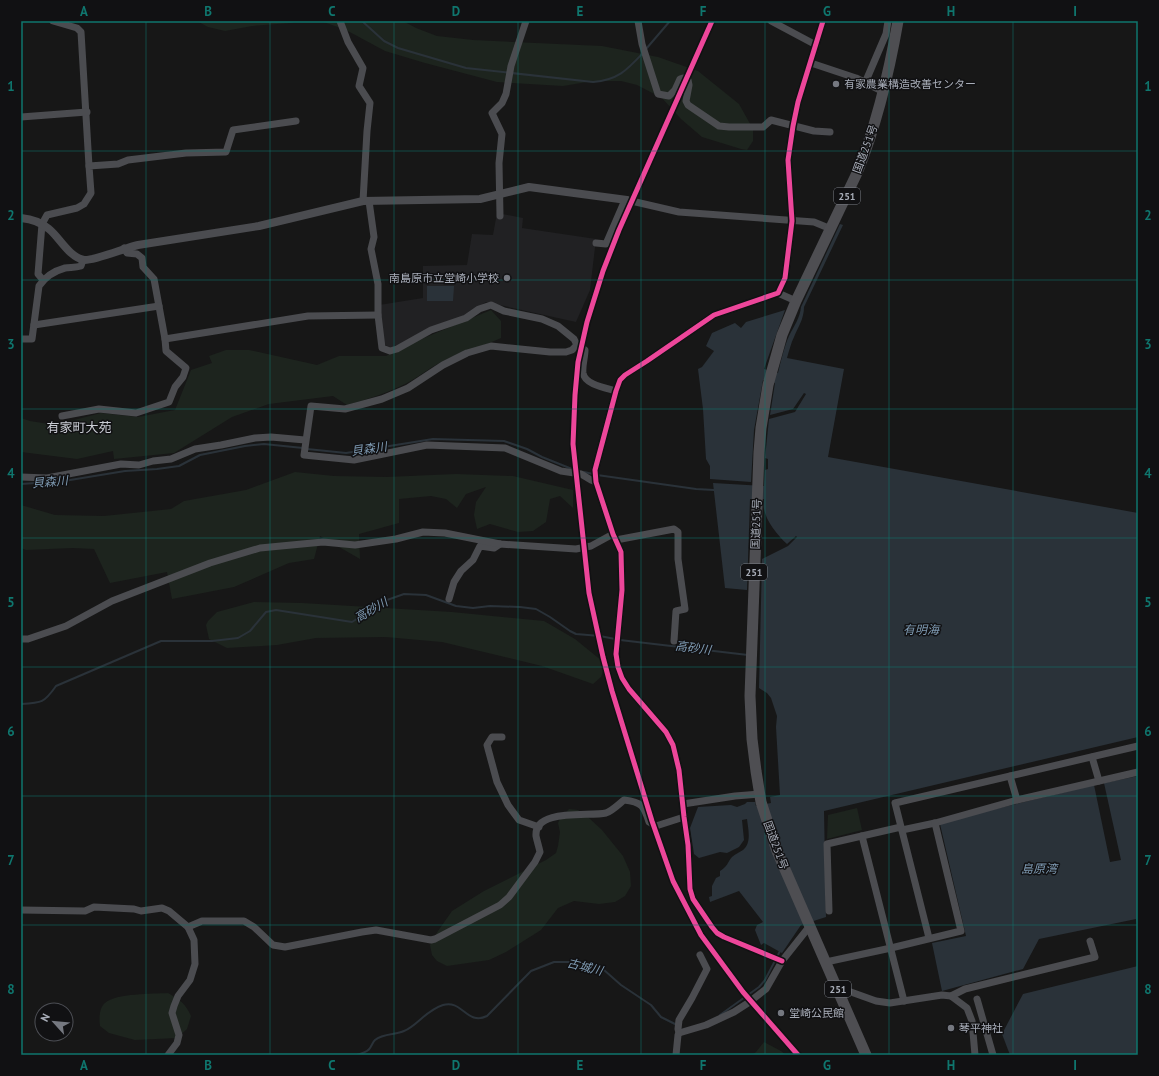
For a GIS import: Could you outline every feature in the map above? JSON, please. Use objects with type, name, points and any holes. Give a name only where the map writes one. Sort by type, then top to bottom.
[{"type":"highway","name":"国道251号","points":[[866,1055],[777,851],[766,818],[761,798],[752,739],[751,668],[761,428],[768,385],[782,335],[796,301],[857,174],[866,149],[884,92],[898,21]]},
{"type":"street","points":[[43,280],[38,274],[42,224],[47,216],[77,208],[84,204],[91,193],[82,32],[77,28],[53,21]]},
{"type":"street","points":[[340,21],[348,42],[363,68],[359,86],[370,103],[367,131],[366,201],[374,237],[371,249],[378,284],[378,315],[382,348],[390,351],[397,349],[431,330],[466,318],[478,309],[491,305],[504,311],[542,319],[558,326],[574,339],[577,345],[585,350],[584,376],[592,383],[616,391]]},
{"type":"street","points":[[500,216],[499,163],[502,134],[492,113],[502,103],[510,69],[526,21]]},
{"type":"street","points":[[638,21],[644,50],[658,94],[669,96],[675,90],[680,79],[683,78],[688,80],[689,85],[686,101],[688,105],[719,126],[763,127],[771,120],[814,131],[830,132]]},
{"type":"street","points":[[771,21],[816,45]]},
{"type":"street","points":[[778,293],[785,278],[792,221],[788,160],[793,126],[798,102],[823,21]]},
{"type":"street","points":[[864,82],[886,34],[888,21]]},
{"type":"street","points":[[810,63],[844,74],[884,92]]},
{"type":"street","points":[[21,117],[87,112]]},
{"type":"street","points":[[89,166],[118,164],[128,160],[186,153],[226,152],[233,130],[296,121]]},
{"type":"street","points":[[21,218],[34,220],[42,224],[50,230],[72,253],[83,260],[93,260],[124,248],[259,226],[366,201],[480,199],[529,187],[626,200],[678,212],[814,222],[831,229]]},
{"type":"street","points":[[596,243],[606,244],[626,200]]},
{"type":"street","points":[[62,416],[99,408],[136,414],[169,402],[175,387],[183,377],[186,368],[166,351],[154,279],[143,267],[142,258],[137,254],[127,253],[124,248]]},
{"type":"street","points":[[21,339],[32,340],[39,286],[43,280],[49,275],[66,268],[76,268],[80,266],[83,260]]},
{"type":"street","points":[[779,960],[717,933],[693,899],[690,889],[688,845],[680,770],[673,745],[666,732],[635,697],[622,678],[618,667],[616,654],[622,590],[621,552],[614,537],[595,478],[597,457],[620,380],[714,315],[778,293],[796,301]]},
{"type":"street","points":[[34,326],[159,306]]},
{"type":"street","points":[[165,339],[308,316],[378,315]]},
{"type":"street","points":[[577,345],[572,350],[566,352],[550,352],[491,346],[467,353],[443,365],[408,388],[382,399],[345,409],[311,406],[304,455],[354,460],[427,445],[505,448],[561,471],[581,474],[591,480],[595,478]]},
{"type":"street","points":[[21,477],[47,478],[121,464],[139,465],[153,461],[171,459],[195,449],[255,438],[271,437],[305,445]]},
{"type":"street","points":[[21,639],[28,639],[66,626],[112,602],[210,562],[260,548],[323,542],[355,545],[396,539],[423,532],[445,533],[500,544],[576,549],[591,546],[614,537],[674,529],[678,532],[678,559],[685,609],[676,611],[674,641]]},
{"type":"street","points":[[450,599],[454,582],[461,571],[473,560],[480,546],[494,548],[500,544]]},
{"type":"street","points":[[502,737],[492,737],[487,744],[497,782],[508,805],[519,820],[539,827]]},
{"type":"street","points":[[929,938],[895,803],[1138,746]]},
{"type":"street","points":[[1092,757],[1099,781]]},
{"type":"street","points":[[829,911],[827,844],[935,823],[1016,800],[1138,772]]},
{"type":"street","points":[[1010,776],[1016,800]]},
{"type":"street","points":[[683,804],[735,796],[761,798]]},
{"type":"street","points":[[188,927],[202,921],[244,921],[254,927],[273,945],[285,947],[376,930],[431,940],[500,905],[509,897],[535,862],[540,852],[536,835],[539,827],[544,821],[559,815],[608,812],[624,800],[641,804],[646,810],[649,822],[656,826],[684,817]]},
{"type":"street","points":[[826,962],[961,931],[935,823]]},
{"type":"street","points":[[862,836],[904,1001]]},
{"type":"street","points":[[21,910],[85,911],[94,907],[134,909],[141,912],[162,908],[169,911],[188,927],[194,940],[194,972],[178,996],[174,1006],[172,1013],[179,1035],[177,1043],[168,1055]]},
{"type":"street","points":[[678,1029],[706,1025],[734,1012],[766,989],[779,960],[807,922]]},
{"type":"street","points":[[951,996],[965,989],[1095,957],[1090,941]]},
{"type":"street","points":[[676,1055],[678,1029],[707,969],[700,955]]},
{"type":"street","points":[[837,987],[876,1001],[890,1003],[942,995],[951,996],[967,1008],[972,1022],[975,1055]]},
{"type":"street","points":[[977,999],[993,1055]]},
{"type":"shaded area","points":[[197,21],[297,21],[291,23],[252,26],[225,31],[208,27]]},
{"type":"shaded area","points":[[321,21],[403,21],[437,36],[473,40],[602,46],[658,57],[698,71],[739,104],[753,129],[753,141],[747,150],[702,137],[681,119],[662,98],[637,85],[621,81],[593,81],[563,86],[497,82],[385,51],[346,30]]},
{"type":"shaded area","name":"南島原市立堂崎小学校","points":[[497,213],[523,218],[522,228],[596,239],[590,290],[576,322],[486,302],[464,316],[426,331],[391,348],[384,344],[379,305],[423,298],[423,266],[467,265],[472,234],[493,235]]},
{"type":"shaded area","points":[[491,310],[501,321],[501,338],[448,358],[400,387],[347,405],[333,396],[269,404],[232,417],[174,453],[114,459],[113,451],[77,459],[21,452],[21,418],[55,425],[101,413],[138,417],[175,410],[191,370],[212,363],[209,356],[226,350],[249,350],[317,365],[339,356],[386,356],[412,343]]},
{"type":"shaded area","points":[[295,472],[334,476],[386,477],[456,474],[513,476],[573,490],[573,508],[560,496],[550,499],[546,522],[533,531],[518,532],[490,524],[477,529],[474,515],[476,502],[486,487],[466,494],[457,508],[446,499],[431,496],[399,499],[399,523],[359,534],[360,559],[320,536],[314,559],[289,563],[234,587],[172,599],[167,572],[110,583],[94,549],[73,548],[26,550],[21,548],[21,505],[55,515],[104,516],[171,509],[184,501],[246,490]]},
{"type":"shaded area","points":[[254,602],[302,603],[452,612],[544,621],[575,639],[602,661],[604,668],[601,677],[593,684],[542,666],[442,642],[385,637],[316,638],[277,645],[227,648],[209,639],[206,625],[217,612]]},
{"type":"shaded area","points":[[857,808],[862,830],[827,839],[828,815]]},
{"type":"shaded area","points":[[569,809],[578,810],[589,818],[602,830],[623,856],[630,872],[631,886],[625,896],[615,902],[599,904],[574,901],[558,908],[541,930],[506,952],[489,960],[447,966],[437,961],[432,955],[430,945],[452,911],[484,891],[546,860],[556,853],[560,832],[558,823]]},
{"type":"shaded area","points":[[168,993],[182,1002],[191,1016],[187,1029],[177,1038],[135,1040],[109,1033],[100,1026],[100,1017],[103,1005],[110,1000],[117,997]]},
{"type":"shaded area","points":[[764,1042],[781,1051],[786,1055],[752,1055]]},
{"type":"water","name":"有明海","points":[[840,224],[843,225],[804,307],[802,319],[787,358],[844,369],[828,457],[1138,513],[1138,737],[824,811],[826,917],[801,925],[782,953],[764,943],[761,945],[755,930],[757,925],[763,922],[739,891],[710,902],[709,897],[712,896],[712,886],[716,878],[720,876],[720,871],[726,866],[732,857],[746,847],[748,843],[749,835],[747,819],[742,820],[744,840],[739,847],[727,853],[720,852],[699,858],[694,854],[690,828],[698,807],[731,805],[737,807],[747,802],[755,802],[756,806],[771,803],[770,797],[780,795],[776,727],[777,716],[771,698],[767,693],[759,688],[762,559],[788,546],[797,537],[796,536],[787,544],[776,533],[767,518],[764,508],[764,499],[750,499],[747,590],[725,588],[713,483],[764,486],[765,470],[768,469],[768,459],[765,458],[769,419],[795,412],[806,394],[804,393],[793,409],[770,415],[775,383],[763,380],[754,430],[751,482],[710,479],[710,466],[706,459],[703,409],[698,369],[702,367],[714,351],[706,346],[712,333],[735,323],[741,328],[746,322],[785,310],[764,369],[778,373],[789,336],[798,318],[801,307]]},
{"type":"water","points":[[427,286],[454,286],[453,301],[427,301]]},
{"type":"water","name":"島原湾","points":[[1138,776],[1138,928],[1136,919],[1039,939],[1023,969],[942,991],[932,943],[966,936],[940,824],[1094,785],[1110,862],[1121,860],[1104,783]]},
{"type":"water","points":[[1138,966],[1138,1055],[1010,1055],[1002,1034],[1023,994]]},
{"type":"waterway","points":[[362,21],[384,41],[398,48],[466,68],[593,82],[602,81],[616,76],[627,69],[643,53]]},
{"type":"waterway","points":[[646,49],[670,21]]},
{"type":"waterway","name":"貝森川","points":[[307,449],[346,453],[433,439],[504,441],[527,449],[542,457],[572,469]]},
{"type":"waterway","name":"貝森川","points":[[21,484],[64,481],[125,471],[179,466],[200,455],[245,446],[264,444],[303,448]]},
{"type":"waterway","name":"貝森川","points":[[584,472],[593,474]]},
{"type":"waterway","name":"貝森川","points":[[597,475],[696,489],[714,490]]},
{"type":"waterway","name":"高砂川","points":[[21,704],[42,701],[56,686],[161,641],[212,641],[238,638],[250,631],[266,612],[276,610],[352,622],[387,600],[404,594],[426,595],[456,606],[473,608],[490,606],[536,609],[576,634],[615,639]]},
{"type":"waterway","name":"高砂川","points":[[620,640],[748,655]]},
{"type":"waterway","name":"古城川","points":[[720,1015],[759,987],[765,980],[780,951]]},
{"type":"waterway","name":"古城川","points":[[357,1055],[368,1050],[378,1038],[404,1031],[426,1014],[443,1005],[450,1004],[460,1008],[474,1018],[487,1016],[531,971],[554,962],[569,962],[580,967],[599,968],[604,970],[621,985],[651,1005],[661,1017],[677,1025]]},
{"type":"cycle path","points":[[712,21],[619,230],[603,271],[587,322],[578,362],[573,444],[589,593],[603,657],[652,821],[673,881],[701,935],[743,992],[798,1055]]},
{"type":"cycle path","points":[[782,961],[717,933],[693,899],[690,889],[688,845],[679,770],[673,745],[666,732],[629,689],[622,678],[618,667],[616,654],[622,590],[621,552],[613,534],[596,482],[595,470],[616,391],[620,380],[625,375],[714,315],[778,293],[785,278],[792,221],[788,160],[793,126],[798,102],[823,21]]},
{"type":"place","name":"有家農業構造改善センター","points":[[836,84]]},
{"type":"place","name":"南島原市立堂崎小学校","points":[[507,278]]},
{"type":"place","name":"堂崎公民館","points":[[781,1013]]},
{"type":"place","name":"琴平神社","points":[[951,1028]]},
{"type":"district","name":"有家町大苑","points":[[79,427]]}]
